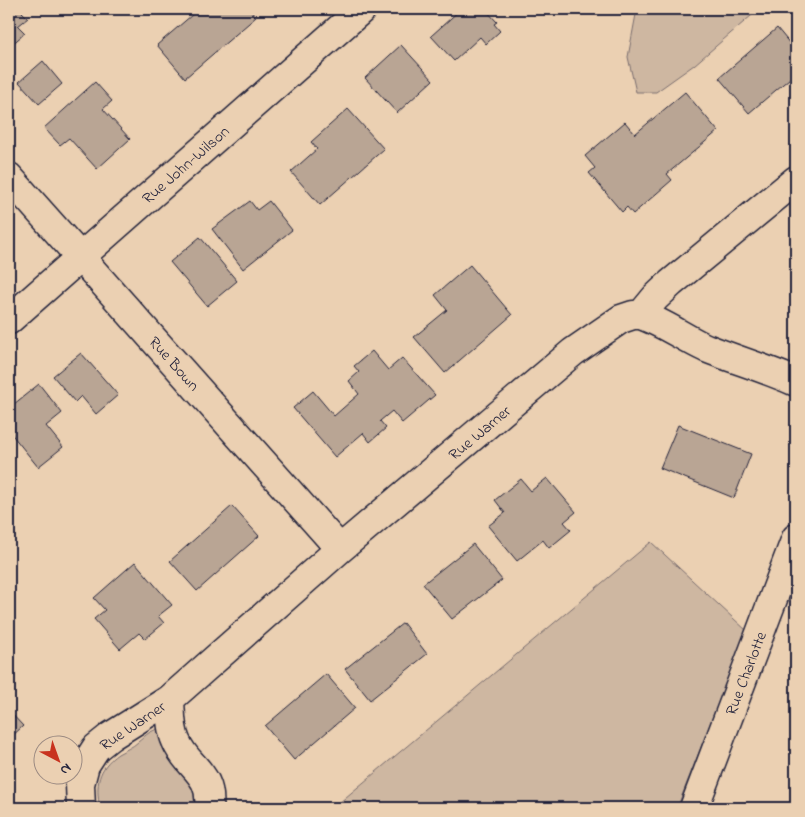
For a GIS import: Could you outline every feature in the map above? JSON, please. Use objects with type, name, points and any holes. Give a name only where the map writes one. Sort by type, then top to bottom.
[{"type":"street","name":"Rue John-Wilson","points":[[9,320],[345,14]]},
{"type":"street","name":"Rue Bown","points":[[9,177],[79,258],[105,284],[340,549]]},
{"type":"street","points":[[796,180],[671,283],[641,315],[655,320],[706,347],[796,382]]},
{"type":"street","name":"Rue Warner","points":[[81,808],[80,784],[85,765],[96,748],[111,736],[170,699],[340,549],[574,352],[621,320],[633,315],[641,315]]},
{"type":"street","name":"Rue Charlotte","points":[[694,808],[796,538]]},
{"type":"street","name":"Rue Warner","points":[[170,699],[175,739],[179,747],[201,774],[208,787],[208,808]]},
{"type":"shaded area","points":[[637,9],[759,9],[694,65],[656,92],[636,92],[628,57]]},
{"type":"shaded area","points":[[651,542],[747,631],[677,808],[333,808]]},
{"type":"shaded area","points":[[157,729],[161,734],[166,751],[186,772],[195,789],[195,808],[100,808],[98,784],[106,765],[118,754]]},
{"type":"building","points":[[9,9],[25,9],[22,12],[28,18],[18,26],[25,33],[9,47]]},
{"type":"building","points":[[199,9],[249,9],[256,17],[185,78],[157,45]]},
{"type":"building","points":[[461,9],[485,9],[497,22],[494,24],[500,31],[486,44],[480,37],[454,61],[431,36]]},
{"type":"building","points":[[777,28],[796,51],[796,73],[749,113],[719,78]]},
{"type":"building","points":[[401,45],[433,80],[397,113],[365,78]]},
{"type":"building","points":[[43,61],[62,84],[39,104],[19,82]]},
{"type":"building","points":[[95,82],[112,101],[103,109],[130,139],[97,169],[69,138],[60,145],[44,128]]},
{"type":"building","points":[[685,92],[718,131],[667,174],[672,180],[633,214],[627,207],[622,212],[589,173],[595,168],[585,156],[625,122],[635,134]]},
{"type":"building","points":[[348,109],[384,149],[320,205],[291,172],[317,149],[311,142]]},
{"type":"building","points":[[250,201],[257,210],[269,201],[292,230],[243,269],[212,229]]},
{"type":"building","points":[[200,237],[237,281],[207,306],[170,262]]},
{"type":"building","points":[[470,265],[512,315],[445,373],[414,337],[447,310],[435,295]]},
{"type":"building","points":[[372,351],[388,370],[402,358],[435,395],[402,423],[392,411],[380,421],[386,428],[370,442],[363,433],[335,457],[293,408],[313,391],[334,416],[359,394],[349,381],[359,372],[354,366]]},
{"type":"building","points":[[81,353],[118,395],[96,414],[81,396],[75,402],[53,376]]},
{"type":"building","points":[[39,384],[62,413],[46,426],[63,447],[38,467],[9,431],[9,408]]},
{"type":"building","points":[[678,425],[751,454],[734,498],[660,468]]},
{"type":"building","points":[[547,478],[576,512],[564,522],[571,530],[549,548],[543,540],[517,561],[488,526],[505,513],[495,500],[521,479],[531,491]]},
{"type":"building","points":[[232,506],[259,536],[197,591],[170,561]]},
{"type":"building","points":[[473,544],[502,580],[452,619],[423,584]]},
{"type":"building","points":[[135,562],[172,605],[158,616],[164,623],[145,639],[139,633],[120,649],[94,619],[105,610],[94,598]]},
{"type":"building","points":[[403,623],[427,654],[370,700],[345,669]]},
{"type":"building","points":[[326,674],[355,708],[294,760],[265,726]]},
{"type":"building","points":[[9,711],[23,726],[9,739]]}]
